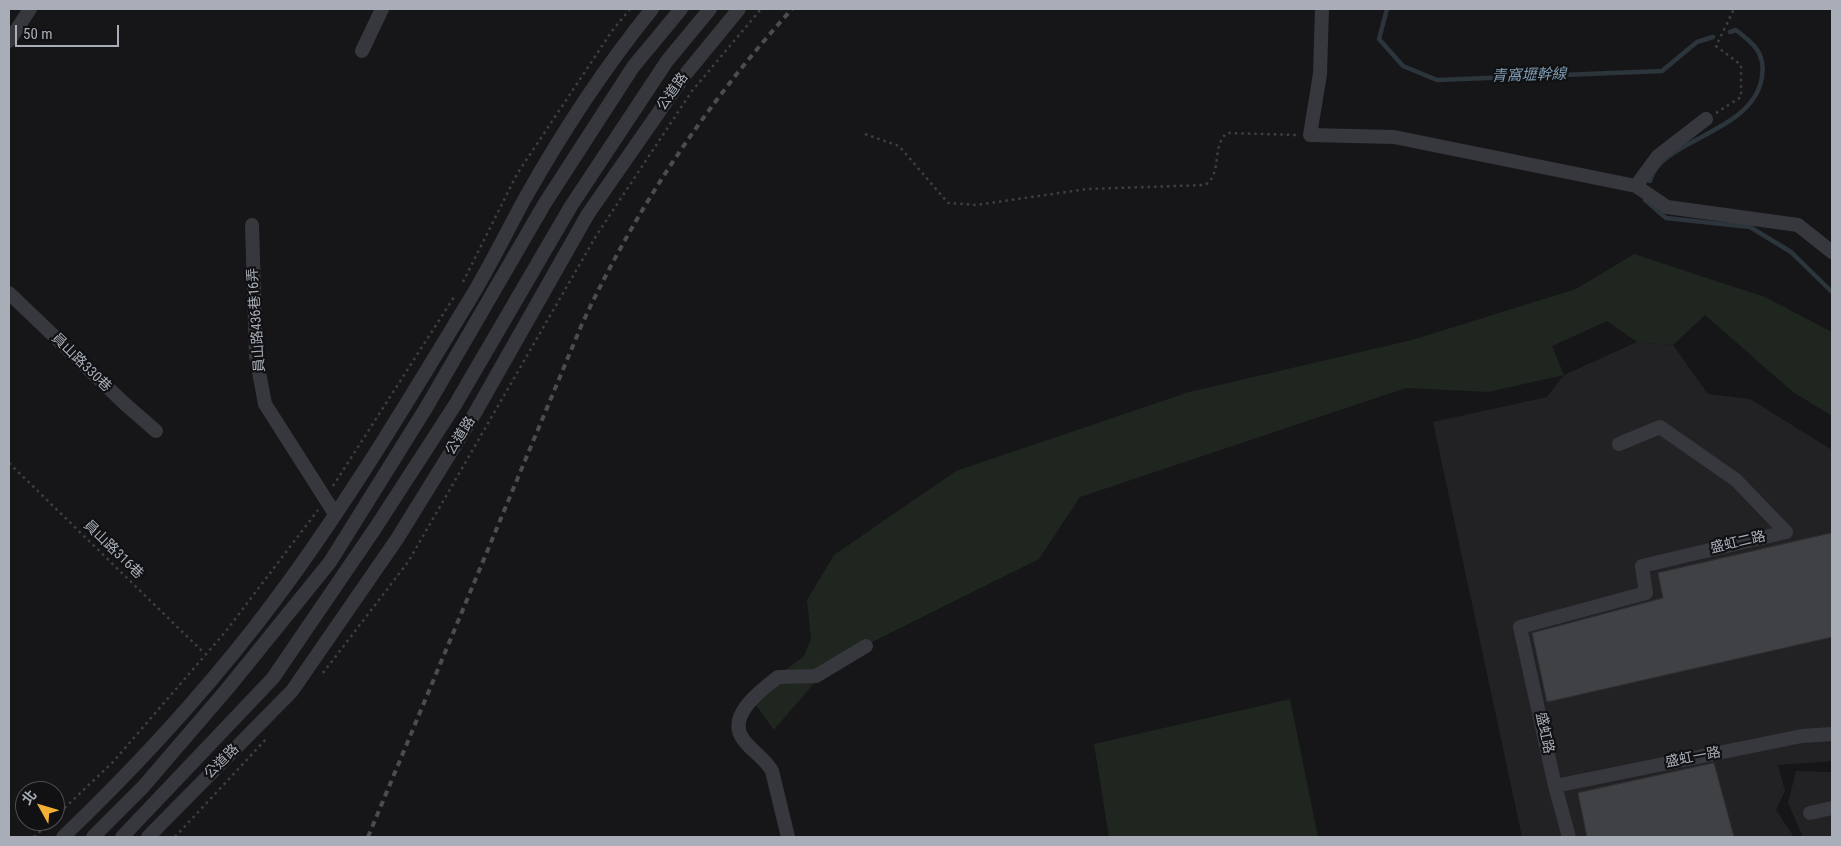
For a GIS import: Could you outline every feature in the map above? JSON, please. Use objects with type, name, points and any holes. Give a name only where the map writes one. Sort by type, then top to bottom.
[{"type":"street","points":[[9,41],[30,9]]},
{"type":"street","points":[[362,51],[382,9]]},
{"type":"street","points":[[64,837],[128,774],[217,674],[254,628],[335,514],[469,301],[546,165],[614,56],[652,9]]},
{"type":"street","points":[[93,837],[143,787],[228,688],[330,562],[426,408],[545,202],[633,67],[681,9]]},
{"type":"street","name":"公道路","points":[[122,837],[273,678],[376,527],[455,405],[571,206],[667,61],[710,9]]},
{"type":"street","name":"公道路","points":[[148,837],[292,691],[397,539],[460,438],[588,214],[684,76],[739,9]]},
{"type":"street","points":[[1322,9],[1320,74],[1310,135],[1394,137],[1636,186],[1667,207],[1798,224],[1832,252]]},
{"type":"street","points":[[1636,186],[1658,156],[1706,119]]},
{"type":"street","name":"員山路436巷16弄","points":[[252,225],[256,356],[266,404],[335,514]]},
{"type":"street","name":"員山路330巷","points":[[9,293],[124,404],[156,431]]},
{"type":"street","name":"盛虹二路","points":[[1520,627],[1646,593],[1642,566],[1786,532],[1736,480],[1660,427],[1619,444]]},
{"type":"street","name":"盛虹路","points":[[1520,627],[1555,786],[1569,837]]},
{"type":"street","points":[[228,688],[254,628]]},
{"type":"street","points":[[217,674],[266,641]]},
{"type":"street","points":[[788,837],[772,771],[768,764],[743,739],[738,729],[741,712],[778,677],[816,676],[866,646]]},
{"type":"street","name":"盛虹一路","points":[[1555,786],[1802,736],[1832,734]]},
{"type":"street","points":[[1810,812],[1832,808]]},
{"type":"path","points":[[462,284],[517,174],[612,31],[630,9]]},
{"type":"path","points":[[1706,119],[1740,97],[1741,65],[1716,46],[1734,9]]},
{"type":"path","points":[[866,134],[899,146],[938,193],[948,203],[957,205],[1087,189],[1205,185],[1215,171],[1220,140],[1227,133],[1310,135]]},
{"type":"path","points":[[65,808],[113,762],[226,631],[325,500],[456,293]]},
{"type":"path","name":"員山路316巷","points":[[9,463],[202,651]]},
{"type":"shaded area","points":[[1634,254],[1765,297],[1832,332],[1832,416],[1793,392],[1705,315],[1673,345],[1637,342],[1607,321],[1552,346],[1564,375],[1488,392],[1406,388],[1080,497],[1039,559],[832,662],[774,730],[750,697],[804,656],[811,639],[807,600],[834,555],[956,471],[1189,392],[1412,340],[1576,289]]},
{"type":"shaded area","points":[[1637,342],[1673,345],[1708,394],[1750,399],[1832,450],[1832,761],[1778,765],[1785,791],[1776,810],[1794,837],[1522,837],[1433,422],[1547,397],[1564,375]]},
{"type":"shaded area","points":[[1290,699],[1318,837],[1109,837],[1094,744]]},
{"type":"shaded area","points":[[1796,771],[1832,772],[1832,837],[1803,837],[1788,803]]},
{"type":"building","points":[[1832,533],[1832,637],[1547,702],[1532,633],[1663,598],[1658,573]]},
{"type":"building","points":[[1714,763],[1734,837],[1587,837],[1578,793]]},
{"type":"waterway","name":"青窩壢幹線","points":[[1387,9],[1379,39],[1403,66],[1437,80],[1662,71],[1697,42],[1713,37]]},
{"type":"waterway","name":"青窩壢幹線","points":[[1650,181],[1658,167],[1671,155],[1726,124],[1742,111],[1755,96],[1763,69],[1760,55],[1748,39],[1736,30],[1730,32]]},
{"type":"waterway","name":"青窩壢幹線","points":[[1645,200],[1666,218],[1750,227],[1791,252],[1832,292]]},
{"type":"railway","points":[[368,837],[582,324],[603,281],[650,198],[702,120],[730,82],[792,9]]}]
